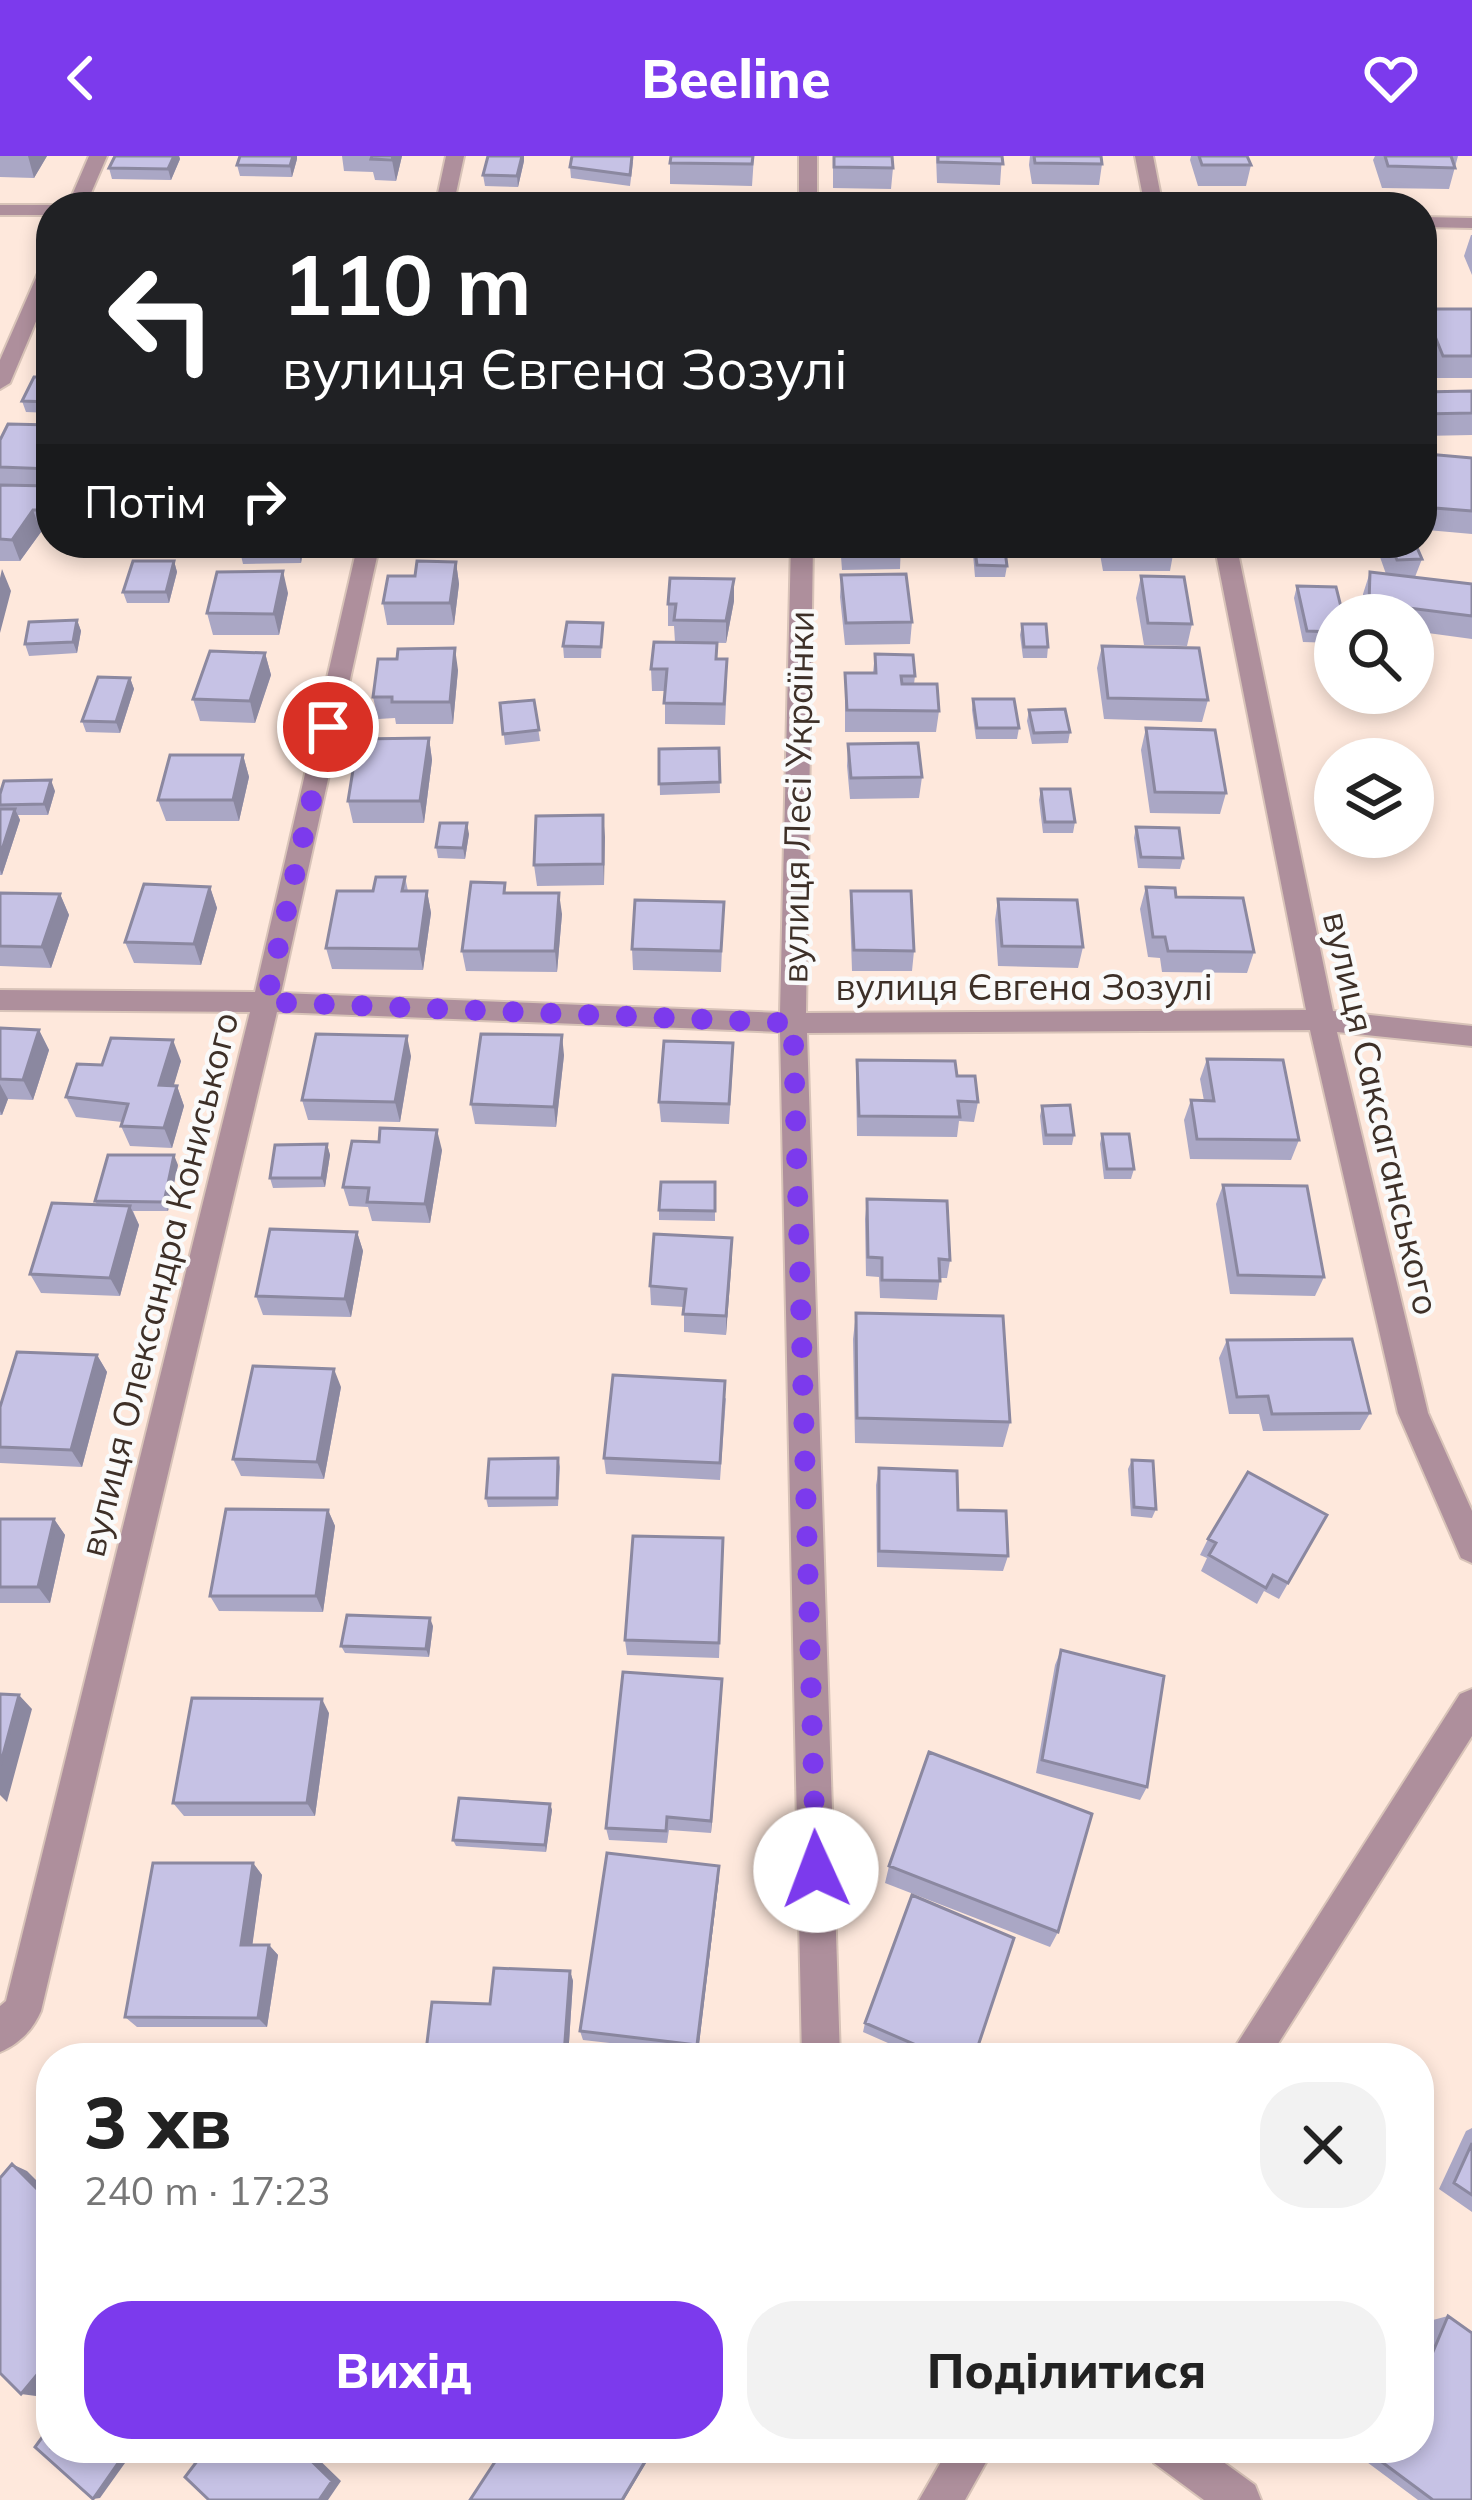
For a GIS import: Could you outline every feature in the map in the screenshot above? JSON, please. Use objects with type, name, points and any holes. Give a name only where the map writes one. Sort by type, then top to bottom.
[{"type":"street","points":[[82,192],[98,156]]},
{"type":"street","points":[[447,192],[455,156]]},
{"type":"street","points":[[808,156],[808,192]]},
{"type":"street","points":[[1144,156],[1151,192]]},
{"type":"street","points":[[0,210],[36,210]]},
{"type":"street","points":[[1437,223],[1472,223]]},
{"type":"street","points":[[0,383],[36,299]]},
{"type":"street","name":"вулиця Олександра Кониського","points":[[0,2033],[22,2011],[266,1002],[366,558]]},
{"type":"street","name":"вулиця Лесі Українки","points":[[802,558],[793,1023],[821,2043]]},
{"type":"street","name":"вулиця Саксаганського","points":[[1228,558],[1321,1020],[1413,1414],[1472,1548]]},
{"type":"street","name":"вулиця Євгена Зозулі","points":[[0,1000],[266,1002],[793,1023],[1321,1020],[1472,1036]]},
{"type":"street","points":[[1257,2043],[1472,1705]]},
{"type":"street","points":[[940,2500],[963,2463]]},
{"type":"street","points":[[1189,2463],[1240,2500]]},
{"type":"building","points":[[115,156],[174,156],[168,169],[109,168]]},
{"type":"building","points":[[240,156],[293,156],[290,166],[237,165]]},
{"type":"building","points":[[488,156],[522,156],[517,176],[483,175]]},
{"type":"building","points":[[572,156],[632,156],[630,175],[570,167]]},
{"type":"building","points":[[671,156],[753,156],[752,164],[670,163]]},
{"type":"building","points":[[834,156],[892,156],[893,168],[834,167]]},
{"type":"building","points":[[938,156],[1002,156],[1003,164],[938,162]]},
{"type":"building","points":[[1034,156],[1101,156],[1102,164],[1035,163]]},
{"type":"building","points":[[1199,156],[1247,156],[1251,165],[1202,165]]},
{"type":"building","points":[[1385,156],[1451,156],[1455,168],[1388,166]]},
{"type":"building","points":[[1437,309],[1472,309],[1472,356],[1443,356],[1437,341]]},
{"type":"building","points":[[34,377],[36,377],[36,401],[22,401]]},
{"type":"building","points":[[1472,391],[1472,413],[1437,414],[1437,392]]},
{"type":"building","points":[[8,424],[36,425],[36,468],[0,467],[0,440]]},
{"type":"building","points":[[1437,455],[1472,458],[1472,511],[1437,508]]},
{"type":"building","points":[[0,485],[36,486],[36,510],[12,540],[0,539]]},
{"type":"building","points":[[976,558],[1006,558],[1007,566],[977,565]]},
{"type":"building","points":[[133,561],[174,561],[166,592],[123,592]]},
{"type":"building","points":[[417,561],[456,562],[450,603],[383,603],[388,576],[415,576]]},
{"type":"building","points":[[283,571],[274,614],[207,613],[217,572]]},
{"type":"building","points":[[1370,572],[1472,584],[1472,616],[1434,611],[1434,594],[1369,594]]},
{"type":"building","points":[[906,574],[912,622],[846,623],[841,575]]},
{"type":"building","points":[[1141,576],[1184,577],[1192,624],[1148,623]]},
{"type":"building","points":[[670,578],[734,579],[726,621],[674,620],[676,604],[668,604]]},
{"type":"building","points":[[1297,586],[1336,587],[1338,594],[1314,594],[1314,631],[1307,631]]},
{"type":"building","points":[[77,620],[73,642],[25,644],[29,622]]},
{"type":"building","points":[[567,622],[603,623],[601,647],[563,646]]},
{"type":"building","points":[[1022,624],[1046,624],[1048,647],[1024,647]]},
{"type":"building","points":[[654,642],[717,643],[716,659],[727,659],[724,704],[664,703],[667,669],[651,669]]},
{"type":"building","points":[[1102,646],[1199,648],[1208,700],[1108,698]]},
{"type":"building","points":[[455,648],[450,702],[392,702],[392,697],[373,697],[378,659],[397,659],[398,649]]},
{"type":"building","points":[[210,651],[265,653],[250,701],[193,699]]},
{"type":"building","points":[[875,654],[913,655],[915,676],[901,676],[902,684],[937,684],[939,711],[847,710],[845,673],[876,673]]},
{"type":"building","points":[[98,677],[130,678],[116,722],[82,721]]},
{"type":"building","points":[[973,699],[1014,699],[1019,728],[977,728]]},
{"type":"building","points":[[534,700],[539,730],[503,734],[500,703]]},
{"type":"building","points":[[1065,709],[1070,732],[1034,733],[1029,710]]},
{"type":"building","points":[[1146,728],[1215,730],[1226,793],[1155,792]]},
{"type":"building","points":[[429,738],[420,801],[348,801],[358,739]]},
{"type":"building","points":[[918,743],[922,777],[851,778],[848,744]]},
{"type":"building","points":[[719,748],[720,782],[659,784],[659,749]]},
{"type":"building","points":[[170,755],[243,755],[233,800],[158,800]]},
{"type":"building","points":[[51,780],[44,804],[0,805],[4,781]]},
{"type":"building","points":[[1041,789],[1070,789],[1075,822],[1045,822]]},
{"type":"building","points":[[0,809],[15,809],[0,856]]},
{"type":"building","points":[[603,815],[603,864],[534,865],[536,816]]},
{"type":"building","points":[[440,823],[467,823],[463,848],[436,847]]},
{"type":"building","points":[[1136,827],[1179,828],[1183,858],[1141,857]]},
{"type":"building","points":[[376,877],[405,877],[402,891],[427,891],[419,949],[326,948],[337,891],[373,891]]},
{"type":"building","points":[[471,882],[505,883],[504,893],[559,893],[555,951],[462,951]]},
{"type":"building","points":[[144,884],[210,887],[194,944],[125,942]]},
{"type":"building","points":[[1146,887],[1175,888],[1176,897],[1243,898],[1254,952],[1168,951],[1165,937],[1153,937]]},
{"type":"building","points":[[851,891],[911,891],[914,951],[854,950]]},
{"type":"building","points":[[0,893],[60,894],[42,947],[0,946]]},
{"type":"building","points":[[998,899],[1077,900],[1083,947],[1002,946]]},
{"type":"building","points":[[635,900],[724,902],[721,951],[632,949]]},
{"type":"building","points":[[0,1028],[39,1030],[23,1080],[0,1079]]},
{"type":"building","points":[[316,1034],[407,1036],[395,1102],[302,1100]]},
{"type":"building","points":[[481,1034],[562,1035],[554,1107],[471,1104]]},
{"type":"building","points":[[111,1038],[173,1040],[159,1085],[177,1086],[164,1128],[121,1126],[128,1104],[66,1097],[77,1064],[102,1065]]},
{"type":"building","points":[[664,1041],[733,1043],[729,1104],[659,1102]]},
{"type":"building","points":[[1207,1059],[1283,1060],[1299,1140],[1197,1139],[1191,1100],[1214,1101]]},
{"type":"building","points":[[857,1060],[955,1061],[957,1076],[975,1076],[978,1102],[958,1101],[960,1117],[859,1116]]},
{"type":"building","points":[[1070,1105],[1074,1135],[1046,1135],[1042,1106]]},
{"type":"building","points":[[380,1128],[437,1130],[425,1204],[367,1202],[369,1188],[343,1187],[352,1141],[379,1142]]},
{"type":"building","points":[[1102,1134],[1129,1134],[1134,1169],[1107,1169]]},
{"type":"building","points":[[327,1144],[322,1178],[270,1178],[275,1145]]},
{"type":"building","points":[[108,1155],[174,1155],[164,1202],[95,1201]]},
{"type":"building","points":[[661,1182],[715,1182],[715,1211],[659,1210]]},
{"type":"building","points":[[1223,1185],[1307,1186],[1324,1277],[1238,1275]]},
{"type":"building","points":[[867,1199],[947,1201],[950,1260],[939,1259],[940,1281],[882,1280],[882,1258],[868,1257]]},
{"type":"building","points":[[52,1203],[130,1206],[110,1278],[30,1274]]},
{"type":"building","points":[[270,1229],[357,1232],[345,1299],[256,1296]]},
{"type":"building","points":[[654,1234],[732,1238],[726,1316],[683,1314],[686,1289],[650,1286]]},
{"type":"building","points":[[856,1313],[1003,1316],[1010,1422],[857,1418]]},
{"type":"building","points":[[1352,1339],[1370,1413],[1272,1414],[1268,1396],[1237,1397],[1227,1340]]},
{"type":"building","points":[[17,1352],[97,1355],[71,1450],[0,1447],[0,1407]]},
{"type":"building","points":[[253,1366],[334,1369],[317,1462],[233,1459]]},
{"type":"building","points":[[613,1375],[725,1381],[720,1463],[604,1458]]},
{"type":"building","points":[[558,1458],[557,1498],[486,1498],[489,1459]]},
{"type":"building","points":[[1132,1460],[1153,1461],[1156,1509],[1134,1507]]},
{"type":"building","points":[[879,1468],[957,1471],[958,1510],[1006,1511],[1008,1556],[879,1551]]},
{"type":"building","points":[[1248,1472],[1327,1515],[1288,1583],[1273,1575],[1266,1588],[1209,1555],[1216,1543],[1208,1539]]},
{"type":"building","points":[[226,1509],[328,1510],[316,1596],[210,1596]]},
{"type":"building","points":[[0,1519],[54,1519],[38,1587],[0,1587]]},
{"type":"building","points":[[633,1536],[723,1538],[719,1643],[625,1640]]},
{"type":"building","points":[[347,1615],[430,1618],[426,1649],[341,1646]]},
{"type":"building","points":[[1061,1650],[1164,1676],[1147,1787],[1042,1760]]},
{"type":"building","points":[[623,1672],[722,1679],[711,1821],[667,1817],[666,1831],[606,1828]]},
{"type":"building","points":[[0,1694],[19,1695],[0,1766]]},
{"type":"building","points":[[192,1698],[322,1699],[307,1803],[173,1803]]},
{"type":"building","points":[[929,1752],[1092,1814],[1058,1932],[889,1866]]},
{"type":"building","points":[[459,1798],[550,1804],[545,1845],[453,1840]]},
{"type":"building","points":[[607,1853],[719,1866],[697,2043],[580,2031]]},
{"type":"building","points":[[153,1863],[253,1863],[241,1945],[269,1945],[258,2018],[125,2017]]},
{"type":"building","points":[[912,1895],[1014,1938],[979,2043],[911,2043],[865,2023]]},
{"type":"building","points":[[494,1968],[570,1971],[565,2043],[427,2043],[432,2002],[490,2004]]},
{"type":"building","points":[[1472,2143],[1472,2195],[1454,2183]]},
{"type":"building","points":[[12,2164],[36,2188],[36,2376],[21,2394],[0,2373],[0,2178]]},
{"type":"building","points":[[1448,2316],[1472,2333],[1472,2500],[1433,2500],[1383,2463],[1434,2463],[1434,2349]]},
{"type":"building","points":[[53,2463],[118,2463],[93,2499]]},
{"type":"building","points":[[196,2463],[313,2463],[332,2481],[319,2500],[209,2500],[185,2477]]},
{"type":"building","points":[[494,2463],[644,2463],[622,2500],[470,2500]]},
{"type":"route","points":[[328,727],[266,1002],[793,1023],[816,1870]]}]
